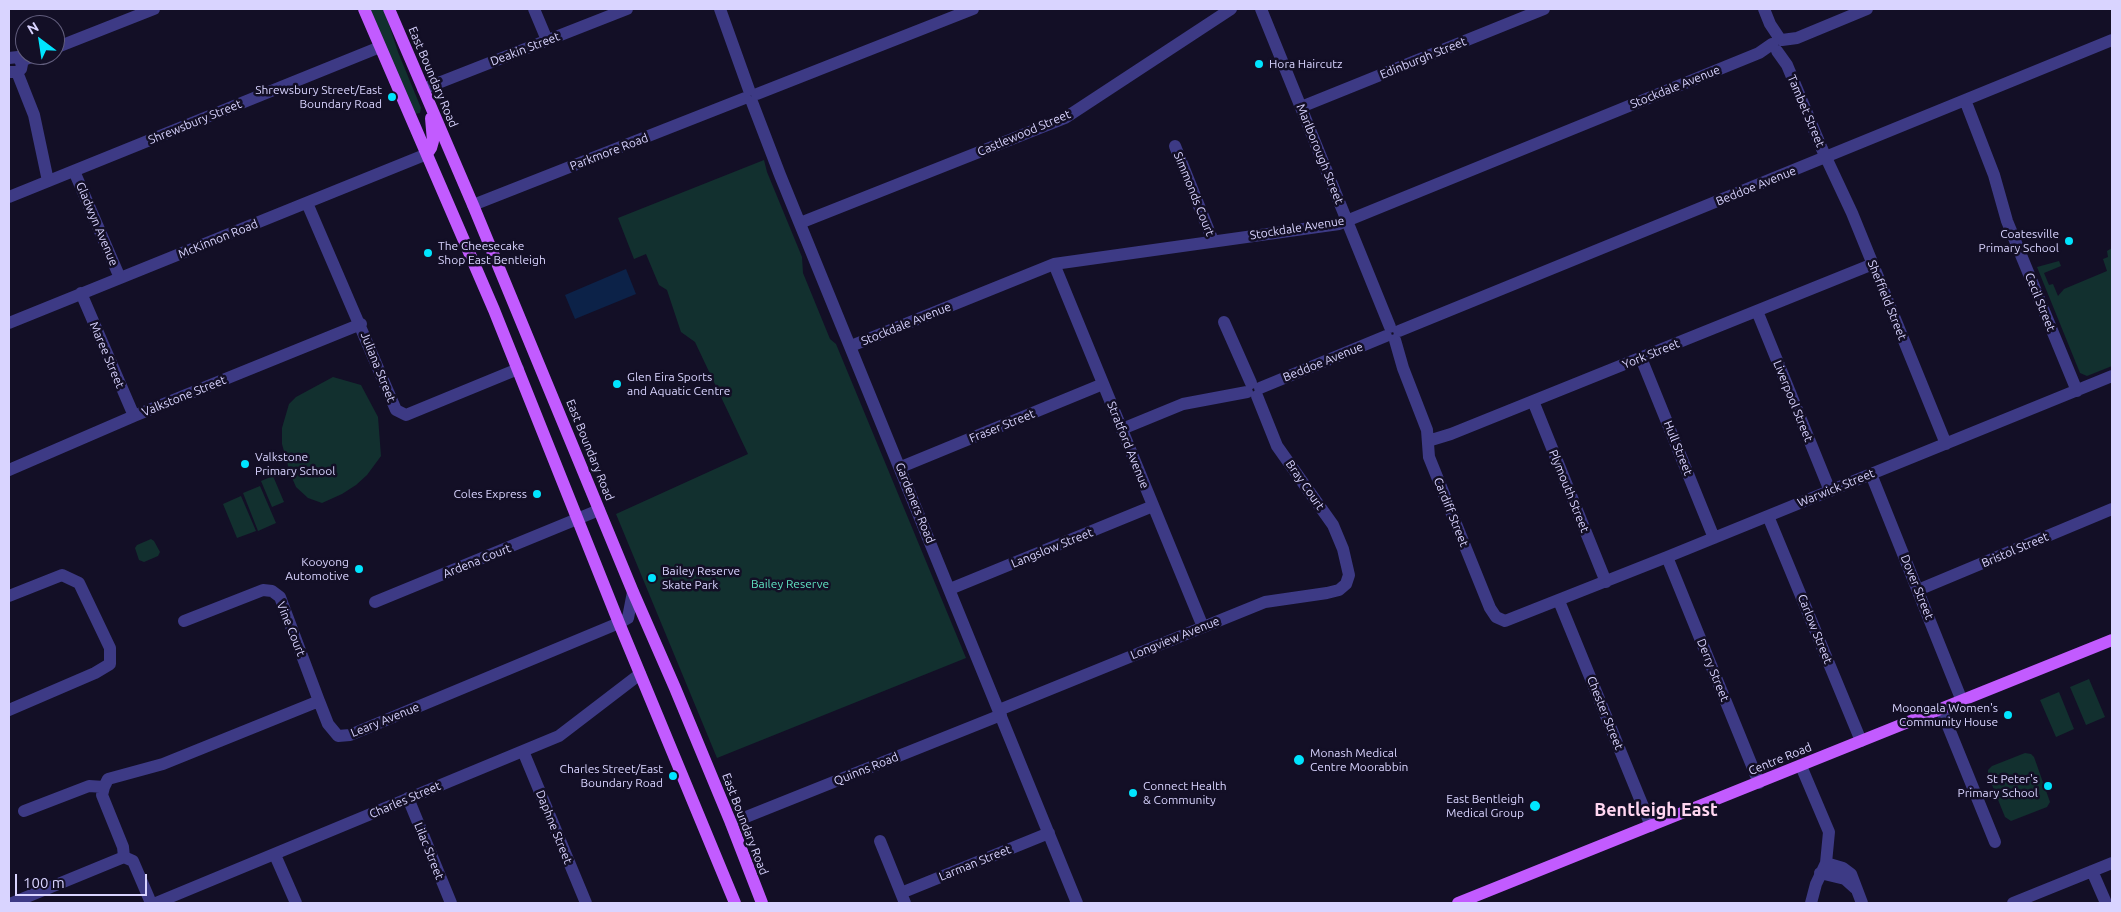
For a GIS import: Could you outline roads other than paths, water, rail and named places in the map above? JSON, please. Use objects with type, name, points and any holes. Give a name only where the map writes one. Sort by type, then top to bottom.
[{"type":"main road","points":[[364,9],[518,369],[731,902]]},
{"type":"main road","name":"East Boundary Road","points":[[389,9],[473,205],[731,823],[762,903]]},
{"type":"main road","points":[[412,120],[431,108]]},
{"type":"main road","points":[[427,154],[431,148],[432,141],[431,108]]},
{"type":"main road","name":"Centre Road","points":[[1458,903],[2112,640]]},
{"type":"street","points":[[65,43],[125,14],[154,9]]},
{"type":"street","points":[[534,9],[547,40]]},
{"type":"street","name":"Deakin Street","points":[[423,89],[627,9]]},
{"type":"street","name":"Gardeners Road","points":[[720,9],[800,223],[1077,903]]},
{"type":"street","name":"Parkmore Road","points":[[473,205],[972,9]]},
{"type":"street","name":"Castlewood Street","points":[[800,223],[1062,119],[1231,9]]},
{"type":"street","name":"Marlborough Street","points":[[1261,9],[1392,333]]},
{"type":"street","name":"Edinburgh Street","points":[[1301,107],[1544,9]]},
{"type":"street","name":"Tambet Street","points":[[1764,9],[1826,158]]},
{"type":"street","name":"Stockdale Avenue","points":[[851,346],[1054,264],[1325,226],[1347,221],[1867,9]]},
{"type":"street","name":"Beddoe Avenue","points":[[1122,429],[1183,404],[1254,390],[2112,40]]},
{"type":"street","name":"Shrewsbury Street","points":[[9,197],[380,48]]},
{"type":"street","points":[[12,62],[34,115],[48,181]]},
{"type":"street","name":"Cecil Street","points":[[1965,100],[1994,175],[2007,221],[2077,391]]},
{"type":"street","name":"Simmonds Court","points":[[1174,146],[1213,241]]},
{"type":"street","name":"McKinnon Road","points":[[9,323],[427,154]]},
{"type":"street","name":"Sheffield Street","points":[[1826,158],[1852,213],[1946,444]]},
{"type":"street","name":"Gladwyn Avenue","points":[[74,171],[120,278]]},
{"type":"street","name":"Juliana Street","points":[[307,202],[361,324],[396,410],[406,415],[518,369]]},
{"type":"street","name":"Stratford Avenue","points":[[1054,264],[1202,627]]},
{"type":"street","name":"York Street","points":[[1428,441],[1451,434],[1873,264]]},
{"type":"street","name":"Maree Street","points":[[81,294],[134,416]]},
{"type":"street","name":"Liverpool Street","points":[[1757,311],[1830,491]]},
{"type":"street","name":"Bray Court","points":[[1224,322],[1278,446],[1333,525],[1343,549],[1349,575]]},
{"type":"street","name":"Valkstone Street","points":[[9,470],[134,416],[361,324]]},
{"type":"street","name":"Cardiff Street","points":[[1392,333],[1403,368],[1427,430],[1429,457],[1494,615],[1501,620],[1509,620],[1559,601]]},
{"type":"street","name":"Hull Street","points":[[1641,358],[1714,538]]},
{"type":"street","name":"Warwick Street","points":[[1559,601],[2112,376]]},
{"type":"street","name":"Fraser Street","points":[[901,467],[1103,384]]},
{"type":"street","name":"Plymouth Street","points":[[1533,401],[1606,582]]},
{"type":"street","name":"Dover Street","points":[[1871,474],[1962,701]]},
{"type":"street","name":"Langslow Street","points":[[950,589],[1153,506]]},
{"type":"street","name":"Bristol Street","points":[[1918,590],[2112,508]]},
{"type":"street","name":"Ardena Court","points":[[375,602],[599,510]]},
{"type":"street","name":"Carlow Street","points":[[1768,516],[1861,741]]},
{"type":"street","name":"Derry Street","points":[[1667,557],[1759,783]]},
{"type":"street","points":[[9,596],[62,575],[79,583],[110,648],[110,664],[95,673],[9,710]]},
{"type":"street","name":"Longview Avenue","points":[[1000,713],[1265,602],[1339,590],[1346,584],[1349,575]]},
{"type":"street","name":"Vine Court","points":[[184,621],[263,590],[272,590],[280,598],[319,701]]},
{"type":"street","points":[[619,623],[628,618],[633,592]]},
{"type":"street","name":"Chester Street","points":[[1559,601],[1651,826]]},
{"type":"street","name":"Leary Avenue","points":[[319,701],[328,724],[338,736],[350,735],[619,623]]},
{"type":"street","name":"Charles Street","points":[[156,903],[559,736],[640,674]]},
{"type":"street","points":[[124,857],[123,847],[102,795],[108,779],[163,764],[319,701]]},
{"type":"street","points":[[1941,709],[1995,842]]},
{"type":"street","name":"Quinns Road","points":[[731,823],[1000,713]]},
{"type":"street","name":"Daphne Street","points":[[523,751],[586,903]]},
{"type":"street","points":[[1801,766],[1828,828],[1829,844],[1818,903]]},
{"type":"street","points":[[24,811],[89,786],[104,787]]},
{"type":"street","name":"Lilac Street","points":[[408,798],[451,903]]},
{"type":"street","name":"Larman Street","points":[[903,898],[1048,833]]},
{"type":"street","points":[[880,841],[903,898]]},
{"type":"street","points":[[275,854],[296,903]]},
{"type":"street","points":[[12,903],[124,857],[133,861],[151,903]]},
{"type":"street","points":[[2013,903],[2112,863]]},
{"type":"street","points":[[1824,870],[1848,871],[1853,876],[1855,888],[1862,903]]},
{"type":"street","points":[[1811,903],[1824,870]]},
{"type":"street","points":[[2092,871],[2106,903]]},
{"type":"water","points":[[626,269],[636,294],[575,319],[565,295]]},
{"type":"place","name":"Hora Haircutz","points":[[1259,64]]},
{"type":"place","name":"Shrewsbury Street/East Boundary Road","points":[[392,97]]},
{"type":"place","name":"Coatesville Primary School","points":[[2069,241]]},
{"type":"place","name":"The Cheesecake Shop East Bentleigh","points":[[428,253]]},
{"type":"place","name":"Glen Eira Sports and Aquatic Centre","points":[[617,384]]},
{"type":"place","name":"Valkstone Primary School","points":[[245,464]]},
{"type":"place","name":"Coles Express","points":[[537,494]]},
{"type":"place","name":"Kooyong Automotive","points":[[359,569]]},
{"type":"place","name":"Bailey Reserve Skate Park","points":[[652,578]]},
{"type":"place","name":"Moongala Women's Community House","points":[[2008,715]]},
{"type":"place","name":"Monash Medical Centre Moorabbin","points":[[1299,760]]},
{"type":"place","name":"Charles Street/East Boundary Road","points":[[673,776]]},
{"type":"place","name":"St Peter's Primary School","points":[[2048,786]]},
{"type":"place","name":"Connect Health & Community","points":[[1133,793]]},
{"type":"place","name":"East Bentleigh Medical Group","points":[[1535,806]]},
{"type":"district","name":"Bentleigh East","points":[[1656,810]]},
{"type":"park label","name":"Bailey Reserve","points":[[790,584]]}]
